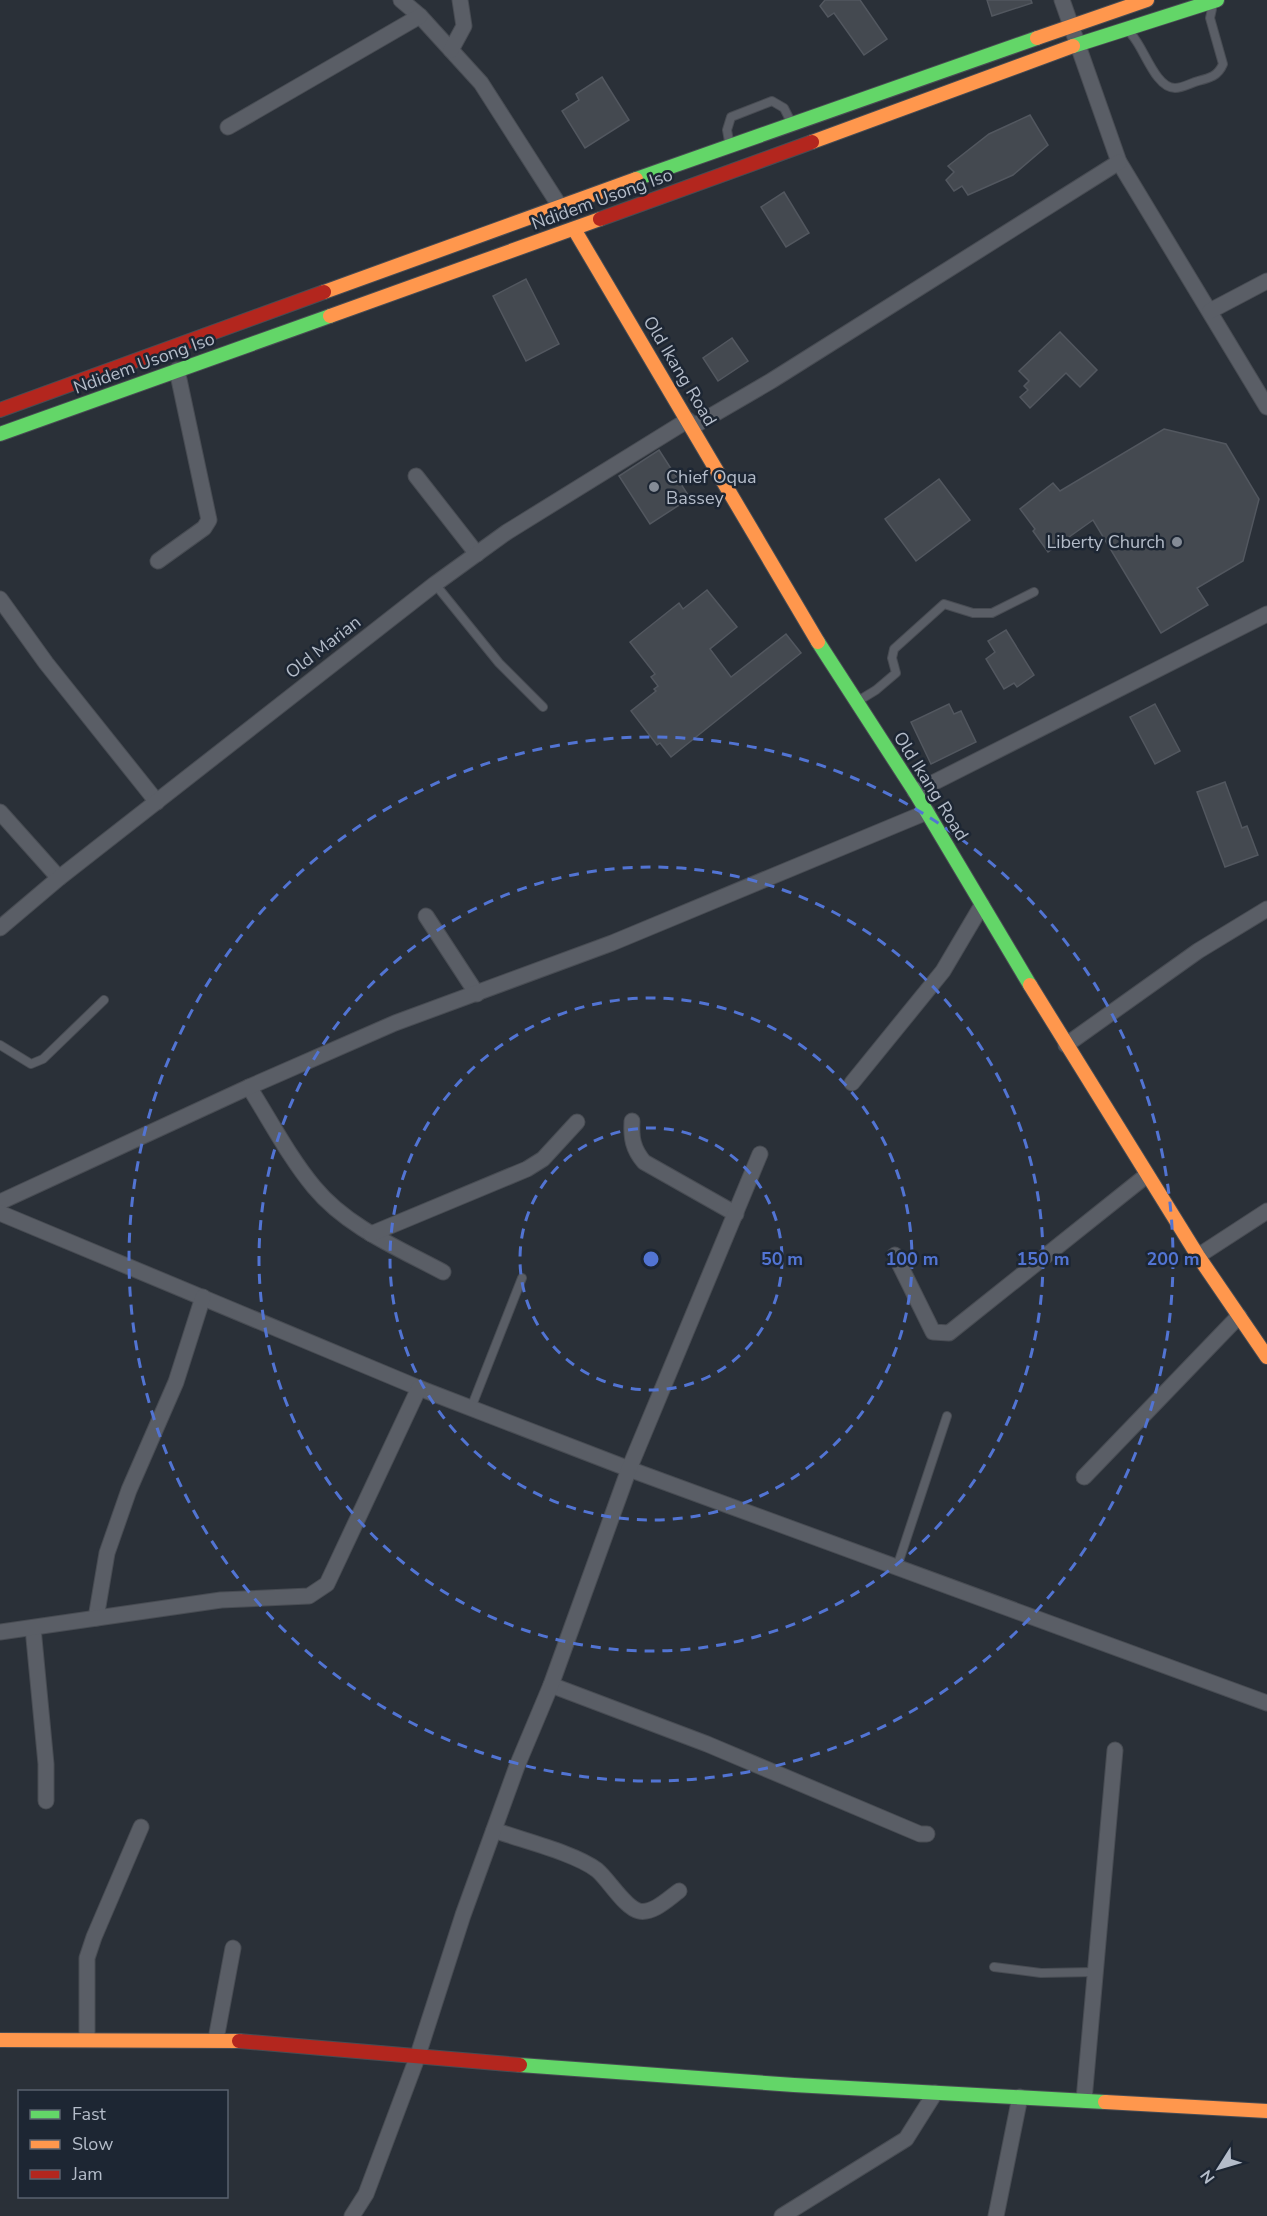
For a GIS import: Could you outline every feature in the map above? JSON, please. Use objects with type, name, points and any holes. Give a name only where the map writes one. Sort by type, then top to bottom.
[{"type":"main road","name":"Ndidem Usong Iso","points":[[0,410],[730,146],[1070,25],[1147,0]]},
{"type":"main road","name":"Ndidem Usong Iso","points":[[0,434],[574,229],[1078,45],[1216,0]]},
{"type":"main road","name":"Old Ikang Road","points":[[574,229],[816,639],[915,792],[1066,1045],[1147,1175],[1198,1256],[1267,1357]]},
{"type":"main road","points":[[0,2040],[216,2039],[417,2058],[794,2085],[1267,2111]]},
{"type":"street","points":[[402,0],[420,16],[481,83],[561,208]]},
{"type":"street","points":[[451,50],[464,26],[460,0]]},
{"type":"street","points":[[1062,0],[1119,162],[1267,407]]},
{"type":"street","points":[[228,127],[420,16]]},
{"type":"street","name":"Old Marian","points":[[0,928],[59,878],[435,584],[507,532],[690,423],[771,381],[1119,162]]},
{"type":"street","points":[[1210,311],[1267,281]]},
{"type":"street","points":[[158,561],[204,528],[209,520],[177,370]]},
{"type":"street","points":[[416,476],[477,554]]},
{"type":"street","points":[[0,599],[46,663],[157,802]]},
{"type":"street","points":[[915,792],[1267,614]]},
{"type":"street","points":[[0,812],[59,878]]},
{"type":"street","points":[[0,1202],[249,1087],[395,1023],[612,943],[927,812]]},
{"type":"street","points":[[852,1083],[943,971],[982,905]]},
{"type":"street","points":[[1066,1045],[1198,951],[1267,909]]},
{"type":"street","points":[[426,916],[477,994]]},
{"type":"street","points":[[249,1087],[315,1188],[330,1203],[371,1234],[443,1272]]},
{"type":"street","points":[[632,1121],[631,1137],[636,1152],[644,1162],[736,1214]]},
{"type":"street","points":[[371,1234],[527,1169],[543,1159],[577,1122]]},
{"type":"street","points":[[352,2216],[366,2194],[417,2058],[456,1936],[494,1830],[551,1685],[629,1469],[760,1154]]},
{"type":"street","points":[[896,1255],[933,1332],[949,1333],[1147,1175]]},
{"type":"street","points":[[1198,1256],[1267,1211]]},
{"type":"street","points":[[0,1213],[419,1388],[629,1469],[1267,1703]]},
{"type":"street","points":[[96,1618],[107,1553],[129,1490],[176,1382],[203,1297]]},
{"type":"street","points":[[1084,1477],[1239,1316]]},
{"type":"street","points":[[0,1632],[221,1600],[309,1596],[321,1591],[327,1584],[419,1388]]},
{"type":"street","points":[[33,1628],[46,1764],[46,1801]]},
{"type":"street","points":[[551,1685],[706,1744],[927,1834]]},
{"type":"street","points":[[1084,2100],[1115,1750]]},
{"type":"street","points":[[87,2039],[87,1958],[141,1827]]},
{"type":"street","points":[[494,1830],[588,1864],[614,1887],[630,1908],[640,1911],[652,1910],[679,1891]]},
{"type":"street","points":[[216,2039],[233,1948]]},
{"type":"street","points":[[782,2216],[906,2139],[935,2093]]},
{"type":"street","points":[[996,2216],[1020,2097]]},
{"type":"lane","points":[[1126,29],[1140,44],[1156,75],[1164,84],[1174,88],[1214,77],[1223,64],[1210,18],[1216,0]]},
{"type":"lane","points":[[730,146],[727,130],[731,117],[772,101],[784,108],[792,124]]},
{"type":"lane","points":[[435,584],[500,663],[543,707]]},
{"type":"lane","points":[[857,701],[876,690],[896,673],[892,658],[894,649],[945,604],[973,613],[992,613],[1034,592]]},
{"type":"lane","points":[[0,1046],[31,1064],[43,1059],[104,1000]]},
{"type":"lane","points":[[471,1408],[522,1278]]},
{"type":"lane","points":[[897,1567],[947,1416]]},
{"type":"lane","points":[[994,1967],[1041,1972],[1095,1972]]},
{"type":"building","points":[[825,0],[860,0],[887,39],[864,55],[834,13],[828,17],[820,6]]},
{"type":"building","points":[[987,0],[1031,0],[1032,3],[992,16]]},
{"type":"building","points":[[602,77],[629,120],[585,148],[562,111],[579,100],[576,94]]},
{"type":"building","points":[[1030,115],[1048,145],[1013,175],[968,195],[962,186],[954,191],[946,180],[954,172],[948,166],[989,134]]},
{"type":"building","points":[[784,192],[809,233],[786,247],[761,207]]},
{"type":"building","points":[[526,279],[559,344],[526,361],[493,296]]},
{"type":"building","points":[[1060,332],[1097,370],[1080,387],[1066,373],[1030,408],[1020,397],[1028,390],[1024,386],[1029,381],[1019,371]]},
{"type":"building","points":[[732,338],[748,361],[718,381],[703,358]]},
{"type":"building","name":"Liberty Church","points":[[1164,429],[1226,444],[1259,499],[1243,561],[1197,588],[1208,605],[1161,633],[1093,520],[1048,552],[1020,509],[1053,483],[1060,491]]},
{"type":"building","name":"Chief Oqua Bassey","points":[[659,450],[690,498],[650,524],[619,476]]},
{"type":"building","points":[[939,479],[970,520],[916,561],[885,519]]},
{"type":"building","points":[[707,590],[737,627],[710,649],[731,677],[786,634],[801,653],[671,757],[660,743],[657,745],[631,711],[656,691],[654,689],[658,686],[651,677],[655,674],[630,642],[679,603],[683,609]]},
{"type":"building","points":[[1006,630],[1034,675],[1017,687],[1014,683],[1004,689],[986,659],[995,652],[988,641]]},
{"type":"building","points":[[949,704],[954,714],[961,711],[976,742],[931,764],[911,722]]},
{"type":"building","points":[[1155,704],[1180,751],[1155,764],[1130,717]]},
{"type":"building","points":[[1225,782],[1242,828],[1247,826],[1258,855],[1225,867],[1197,792]]},
{"type":"traffic: fast","points":[[1073,46],[1217,0]]},
{"type":"traffic: fast","points":[[636,179],[1037,38]]},
{"type":"traffic: fast","points":[[0,434],[330,316]]},
{"type":"traffic: fast","points":[[818,642],[915,792],[1030,985]]},
{"type":"traffic: fast","points":[[520,2065],[794,2085],[1105,2102]]},
{"type":"traffic: slow","points":[[1037,38],[1147,0]]},
{"type":"traffic: slow","points":[[812,142],[1073,46]]},
{"type":"traffic: slow","points":[[324,292],[636,179]]},
{"type":"traffic: slow","points":[[330,316],[600,219]]},
{"type":"traffic: slow","points":[[574,229],[818,642]]},
{"type":"traffic: slow","points":[[1030,985],[1198,1256],[1267,1357]]},
{"type":"traffic: slow","points":[[0,2040],[239,2041]]},
{"type":"traffic: slow","points":[[1105,2102],[1267,2111]]},
{"type":"traffic: jam","points":[[600,219],[812,142]]},
{"type":"traffic: jam","points":[[0,410],[324,292]]},
{"type":"traffic: jam","points":[[239,2041],[520,2065]]},
{"type":"place","name":"Chief Oqua Bassey","points":[[654,487]]},
{"type":"place","name":"Liberty Church","points":[[1177,542]]}]
